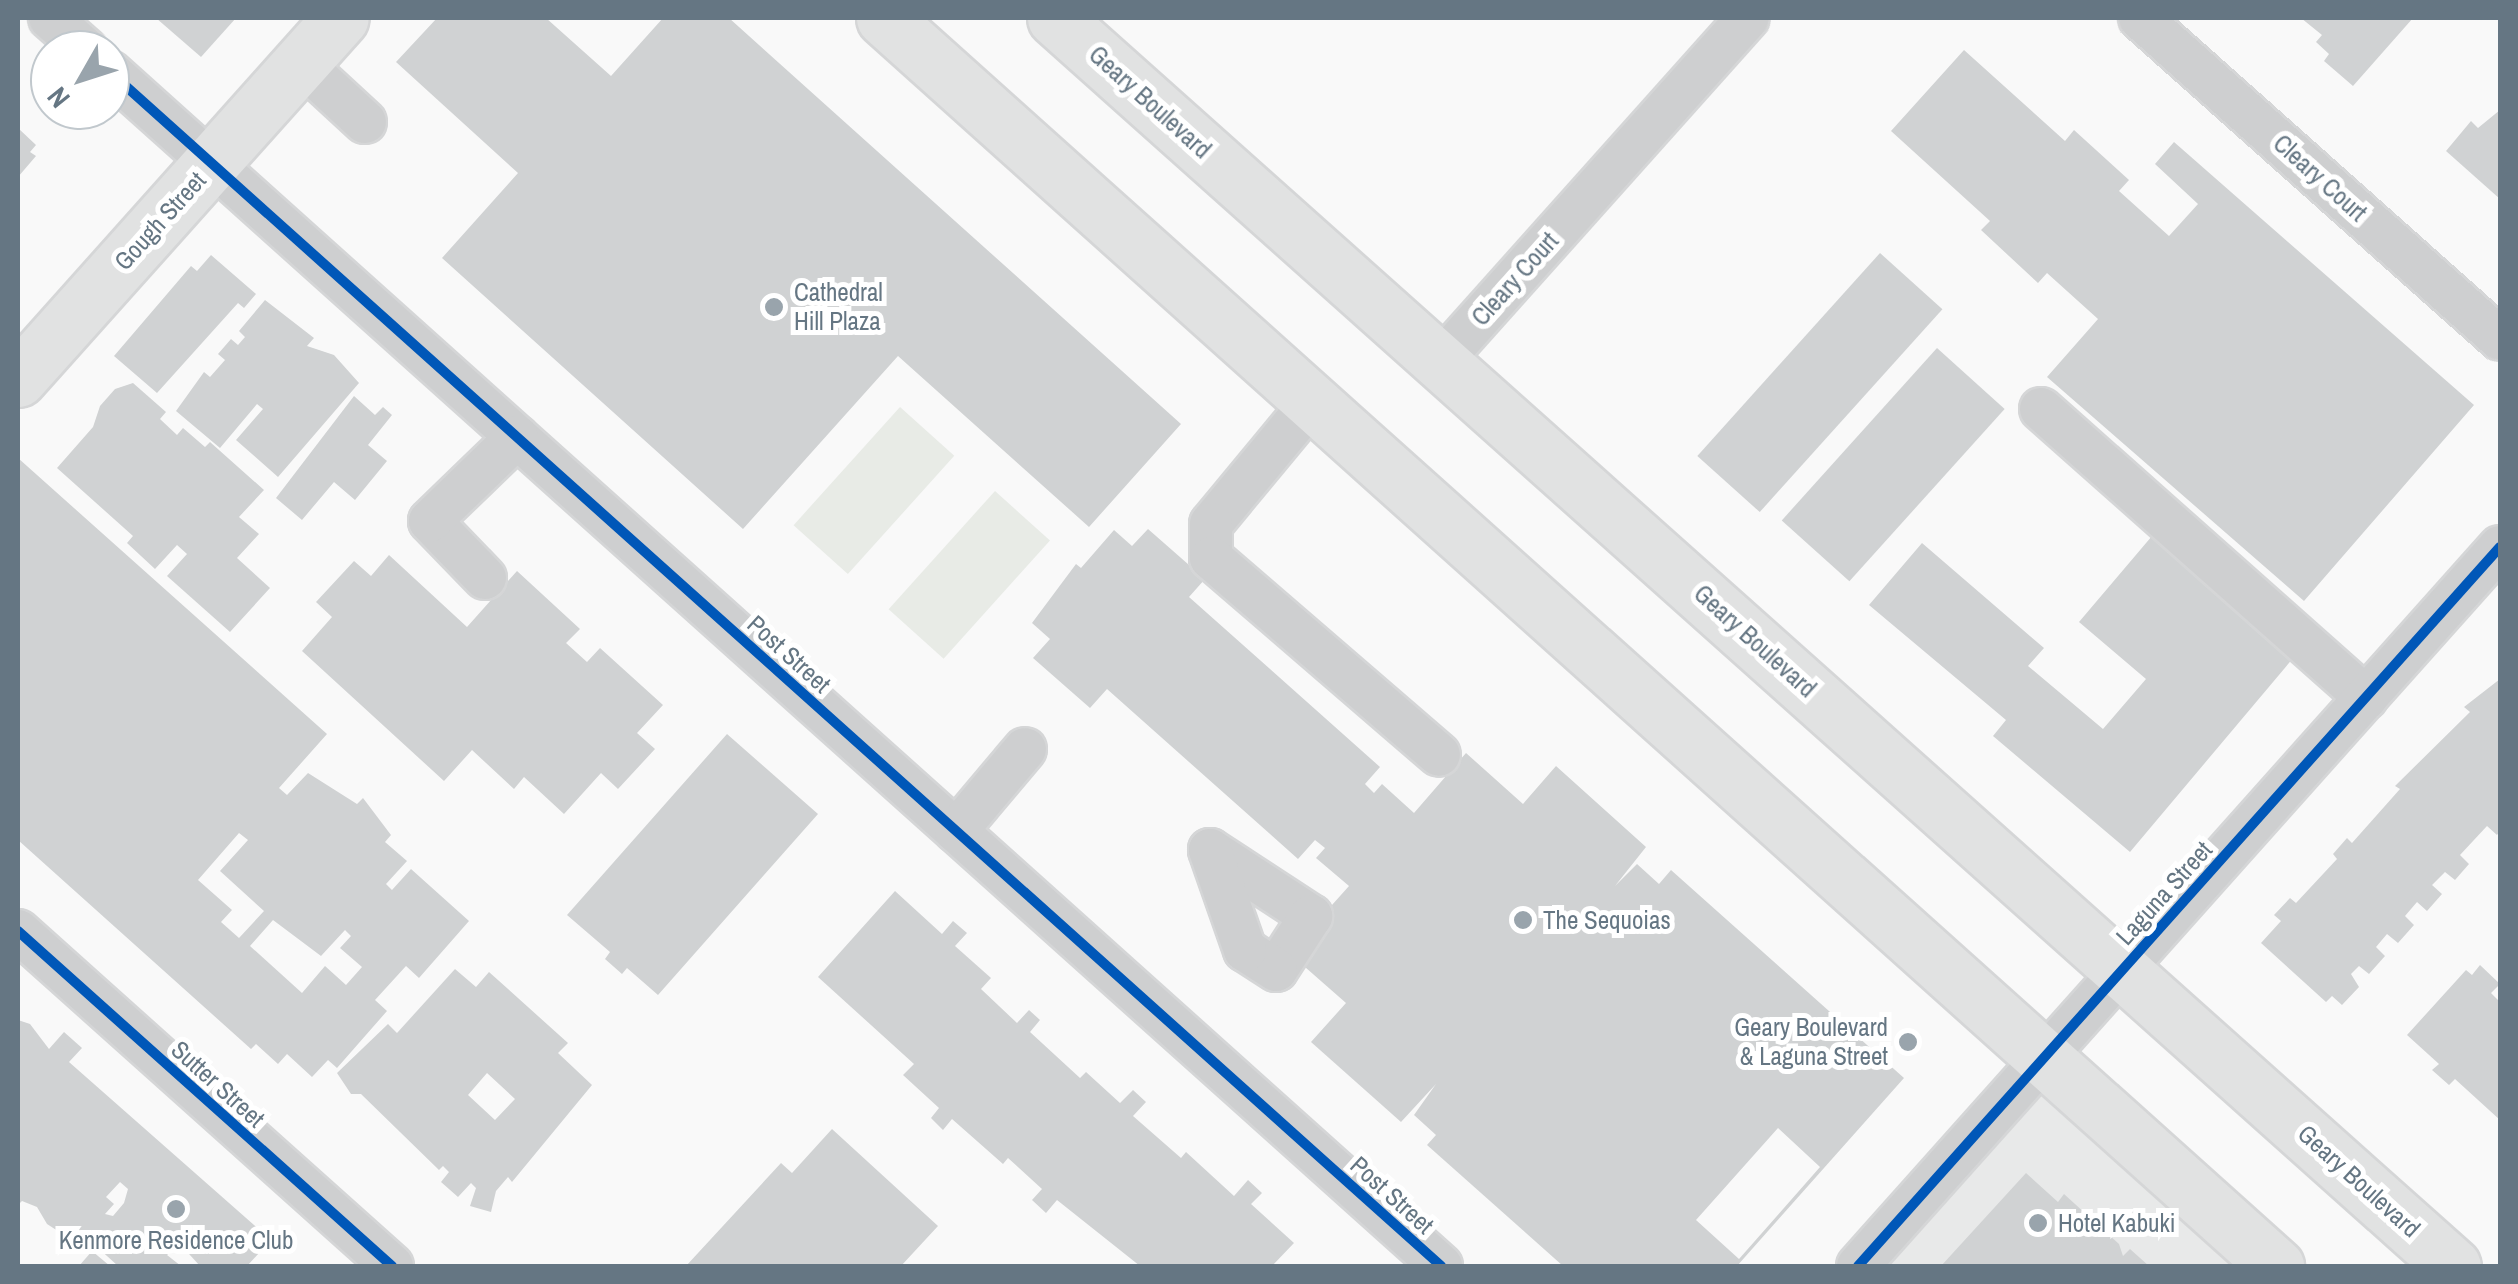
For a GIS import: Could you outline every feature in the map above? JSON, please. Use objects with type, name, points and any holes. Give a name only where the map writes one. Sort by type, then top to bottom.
[{"type":"main road","name":"Gough Street","points":[[18,379],[341,18]]},
{"type":"main road","points":[[884,18],[2276,1266]]},
{"type":"main road","name":"Geary Boulevard","points":[[1055,18],[2453,1266]]},
{"type":"street","name":"Cleary Court","points":[[1441,361],[1748,18]]},
{"type":"street","name":"Cleary Court","points":[[2140,18],[2500,339]]},
{"type":"street","points":[[300,64],[365,122]]},
{"type":"street","name":"Post Street","points":[[130,90],[1441,1266]]},
{"type":"street","points":[[1312,402],[1211,524],[1211,558],[1439,755]]},
{"type":"street","points":[[2041,409],[2366,698]]},
{"type":"street","points":[[485,578],[430,522],[517,437]]},
{"type":"street","name":"Laguna Street","points":[[1858,1266],[2500,548]]},
{"type":"street","points":[[956,831],[1025,750]]},
{"type":"street","name":"Sutter Street","points":[[18,931],[392,1266]]},
{"type":"shaded area","points":[[900,407],[954,456],[848,574],[794,525]]},
{"type":"shaded area","points":[[995,491],[1050,541],[944,659],[889,609]]},
{"type":"shaded area","points":[[2036,1073],[2250,1266],[1865,1266]]},
{"type":"building","points":[[156,18],[236,18],[201,57]]},
{"type":"building","name":"Cathedral Hill Plaza","points":[[437,18],[546,18],[611,76],[663,18],[729,18],[1181,424],[1089,527],[898,356],[743,529],[442,258],[518,173],[396,62]]},
{"type":"building","points":[[2301,18],[2413,18],[2353,86],[2324,61],[2329,54],[2316,42],[2322,35]]},
{"type":"building","points":[[1964,50],[2065,141],[2074,130],[2129,180],[2119,191],[2169,236],[2198,204],[2155,164],[2174,142],[2474,405],[2304,601],[2047,377],[2098,319],[2047,273],[2038,283],[1981,230],[1990,221],[1891,131]]},
{"type":"building","points":[[2500,110],[2500,199],[2446,151],[2471,121],[2478,128]]},
{"type":"building","points":[[18,128],[36,145],[30,152],[36,156],[18,177]]},
{"type":"building","points":[[1880,253],[1942,309],[1760,512],[1697,456]]},
{"type":"building","points":[[211,255],[256,294],[244,308],[238,303],[157,393],[114,356],[191,266],[197,271]]},
{"type":"building","points":[[265,300],[314,338],[307,346],[334,355],[359,383],[278,477],[236,440],[263,409],[257,404],[220,448],[176,411],[204,372],[210,377],[225,360],[218,354],[231,339],[238,345],[245,337],[239,331]]},
{"type":"building","points":[[1937,348],[2005,409],[1849,581],[1782,520]]},
{"type":"building","points":[[133,383],[166,412],[160,419],[177,435],[183,428],[205,447],[210,442],[264,490],[239,517],[259,534],[237,558],[270,588],[230,632],[167,576],[187,554],[177,545],[155,569],[127,543],[133,536],[57,468],[93,427],[100,406],[115,389]]},
{"type":"building","points":[[354,396],[375,415],[383,407],[392,415],[368,445],[387,461],[355,500],[334,482],[302,520],[276,498]]},
{"type":"building","points":[[18,458],[327,734],[279,788],[287,795],[308,773],[357,804],[363,798],[391,835],[385,842],[407,861],[386,884],[392,890],[411,869],[469,921],[419,978],[406,966],[375,1000],[387,1011],[337,1068],[328,1060],[312,1077],[287,1054],[278,1064],[256,1044],[251,1049],[18,840]],"holes":[[[239,833],[248,840],[220,871],[264,911],[239,938],[221,922],[232,910],[198,880]],[[273,920],[321,956],[345,930],[351,936],[340,948],[362,967],[346,985],[325,966],[302,993],[250,946]]]},
{"type":"building","name":"The Sequoias","points":[[1148,529],[1205,579],[1189,597],[1380,767],[1365,784],[1374,793],[1382,784],[1414,813],[1466,753],[1523,804],[1556,766],[1646,847],[1615,886],[1637,864],[1659,884],[1671,870],[1904,1078],[1737,1266],[1563,1266],[1427,1145],[1436,1135],[1414,1115],[1436,1084],[1401,1122],[1311,1042],[1346,1003],[1289,953],[1349,886],[1316,858],[1325,848],[1315,840],[1298,859],[1107,689],[1090,708],[1033,658],[1050,639],[1032,623],[1076,564],[1081,568],[1114,530],[1132,546]],"holes":[[[1778,1128],[1820,1167],[1739,1259],[1696,1220]]]},
{"type":"building","points":[[2152,536],[2294,657],[2130,852],[1993,736],[2006,720],[1869,605],[1922,543],[2044,648],[2028,666],[2103,729],[2146,679],[2079,622]]},
{"type":"building","points":[[389,555],[467,627],[517,571],[580,629],[566,643],[587,662],[600,648],[663,705],[637,733],[655,749],[618,789],[601,773],[564,814],[524,777],[514,789],[472,750],[444,781],[302,651],[332,617],[316,602],[354,561],[371,576]]},
{"type":"building","points":[[2500,679],[2500,831],[2497,835],[2487,826],[2460,855],[2469,864],[2455,880],[2445,872],[2432,885],[2442,894],[2427,911],[2417,902],[2405,916],[2414,925],[2398,943],[2387,934],[2376,947],[2385,956],[2369,974],[2359,966],[2351,974],[2359,987],[2342,1005],[2332,996],[2326,1002],[2261,943],[2281,921],[2274,915],[2290,898],[2296,903],[2337,859],[2333,854],[2347,838],[2352,843],[2400,789],[2395,786],[2470,712],[2464,707]]},
{"type":"building","points":[[727,734],[818,814],[658,995],[627,968],[622,974],[605,959],[610,952],[567,915]]},
{"type":"building","points":[[895,891],[942,934],[953,921],[967,933],[955,946],[991,978],[981,989],[1017,1023],[1029,1010],[1040,1020],[1030,1032],[1080,1078],[1086,1072],[1120,1103],[1133,1090],[1146,1102],[1133,1116],[1181,1158],[1186,1152],[1234,1196],[1248,1180],[1262,1193],[1251,1204],[1294,1243],[1272,1266],[1140,1266],[1057,1200],[1046,1213],[1032,1200],[1042,1189],[1008,1158],[1003,1164],[952,1119],[943,1130],[931,1118],[939,1108],[903,1075],[914,1064],[818,977]]},
{"type":"building","points":[[2480,965],[2500,984],[2491,993],[2500,1002],[2500,1120],[2455,1079],[2449,1085],[2432,1070],[2439,1064],[2407,1035],[2466,970],[2472,975]]},
{"type":"building","points":[[455,969],[476,987],[489,972],[568,1043],[558,1053],[592,1085],[512,1182],[508,1177],[496,1191],[491,1212],[470,1206],[476,1188],[471,1183],[458,1197],[441,1182],[449,1172],[443,1166],[439,1170],[361,1094],[351,1094],[337,1073],[388,1024],[397,1033]],"holes":[[[487,1073],[515,1099],[495,1120],[468,1095]]]},
{"type":"building","points":[[18,1020],[30,1024],[49,1049],[64,1032],[82,1048],[69,1062],[271,1240],[247,1266],[200,1266],[179,1243],[167,1255],[181,1266],[118,1266],[85,1236],[78,1244],[47,1224],[37,1207],[22,1201],[18,1205]],"holes":[[[120,1182],[128,1189],[124,1203],[113,1216],[105,1214],[114,1204],[106,1197]]]},
{"type":"building","points":[[832,1129],[938,1226],[901,1266],[686,1266],[781,1163],[792,1173]]},
{"type":"building","name":"Hotel Kabuki","points":[[2026,1173],[2058,1202],[2064,1194],[2119,1244],[2123,1256],[2130,1249],[2149,1266],[1941,1266]]},
{"type":"building","points":[[92,1251],[110,1266],[79,1266]]},
{"type":"cycle path","points":[[130,90],[1441,1266]]},
{"type":"cycle path","points":[[1858,1266],[2500,547]]},
{"type":"cycle path","points":[[18,931],[392,1266]]},
{"type":"place","name":"Cathedral Hill Plaza","points":[[774,307]]},
{"type":"place","name":"The Sequoias","points":[[1523,920]]},
{"type":"place","name":"Geary Boulevard & Laguna Street","points":[[1908,1042]]},
{"type":"place","name":"Kenmore Residence Club","points":[[176,1209]]},
{"type":"place","name":"Hotel Kabuki","points":[[2038,1223]]}]
